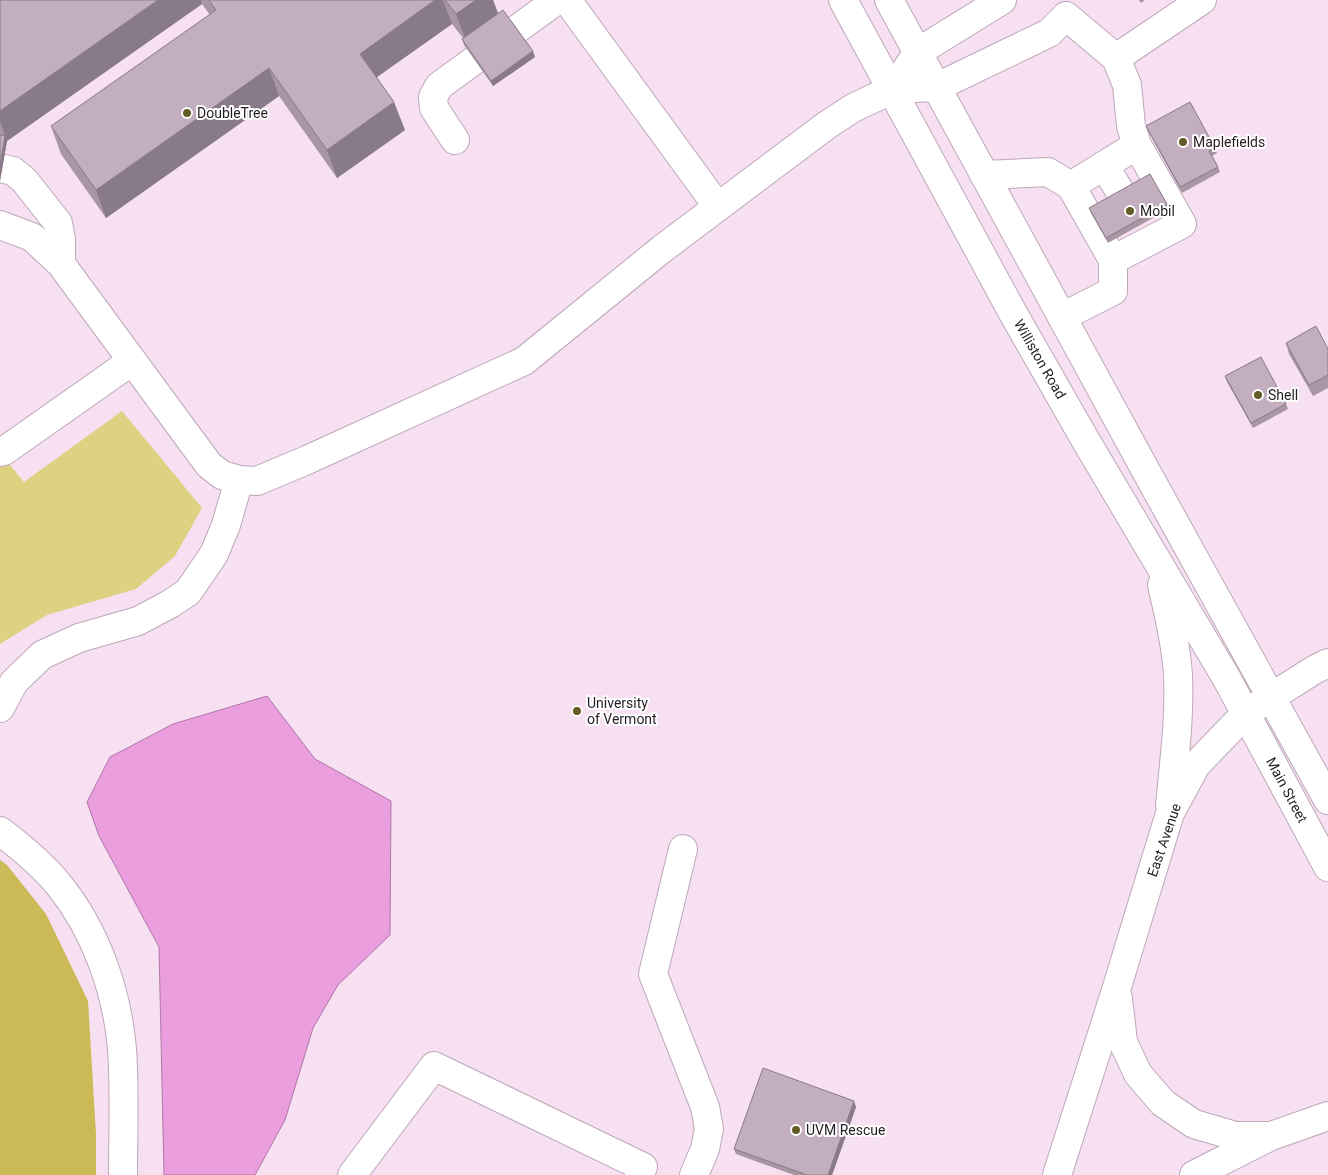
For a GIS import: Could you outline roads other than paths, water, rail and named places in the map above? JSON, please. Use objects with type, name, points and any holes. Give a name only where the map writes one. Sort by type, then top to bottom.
[{"type":"main road","points":[[455,140],[434,108],[433,97],[439,86],[557,0]]},
{"type":"main road","points":[[566,0],[718,207]]},
{"type":"main road","name":"Williston Road","points":[[843,0],[1019,324],[1246,713]]},
{"type":"main road","points":[[888,0],[1328,800]]},
{"type":"main road","points":[[892,90],[918,52],[1002,0]]},
{"type":"main road","points":[[1116,58],[1202,0]]},
{"type":"main road","points":[[0,225],[32,237],[61,264],[209,465],[222,475],[239,480],[257,481],[308,460],[524,361],[662,249],[827,125],[853,108],[892,90],[936,87],[1050,33],[1066,16],[1116,58],[1127,85],[1131,126],[1137,146],[1182,224],[1143,234],[1113,260]]},
{"type":"main road","points":[[1071,186],[1104,164],[1137,146]]},
{"type":"main road","points":[[1104,164],[1122,195]]},
{"type":"main road","points":[[0,168],[13,170],[24,180],[58,223],[61,264]]},
{"type":"main road","points":[[984,175],[1048,172],[1071,186],[1113,260],[1113,291],[1062,317]]},
{"type":"main road","points":[[0,452],[132,361]]},
{"type":"main road","points":[[0,708],[14,682],[42,655],[79,638],[138,621],[188,592],[214,554],[226,525],[239,480]]},
{"type":"main road","points":[[1157,561],[1173,634],[1178,674],[1170,813]]},
{"type":"main road","name":"East Avenue","points":[[1057,1175],[1170,813],[1196,764],[1246,713],[1328,663]]},
{"type":"main road","name":"Main Street","points":[[1246,713],[1328,867]]},
{"type":"main road","points":[[0,831],[28,853],[59,885],[87,928],[107,973],[119,1026],[122,1050],[123,1175]]},
{"type":"main road","points":[[683,849],[653,974],[705,1107],[709,1129],[705,1149],[694,1175]]},
{"type":"main road","name":"East Avenue","points":[[1117,987],[1123,1042],[1138,1074],[1163,1103],[1194,1124],[1235,1136],[1271,1136]]},
{"type":"main road","points":[[352,1175],[434,1066],[643,1167],[639,1175]]},
{"type":"main road","name":"East Avenue","points":[[1194,1175],[1271,1136],[1328,1116]]},
{"type":"place","name":"DoubleTree","points":[[187,113]]},
{"type":"place","name":"Maplefields","points":[[1183,142]]},
{"type":"place","name":"Mobil","points":[[1130,211]]},
{"type":"place","name":"Shell","points":[[1258,395]]},
{"type":"place","name":"University of Vermont","points":[[577,711]]},
{"type":"place","name":"UVM Rescue","points":[[796,1130]]}]
